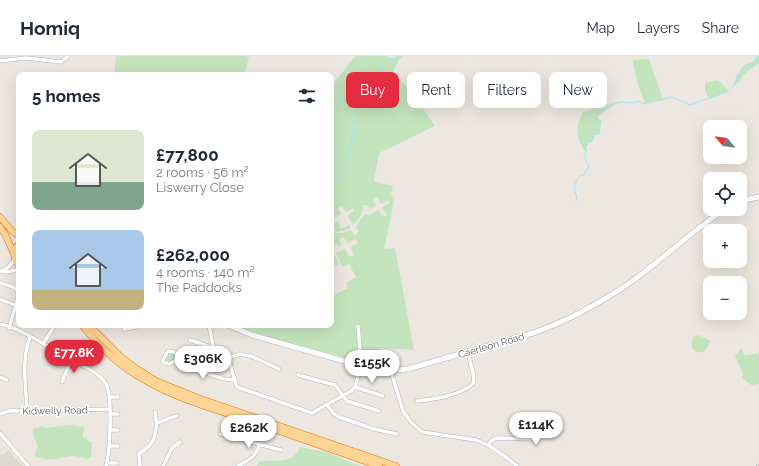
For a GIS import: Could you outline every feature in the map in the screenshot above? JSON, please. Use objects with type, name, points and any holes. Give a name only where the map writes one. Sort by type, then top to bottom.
[{"type":"highway","points":[[0,217],[16,234]]},
{"type":"highway","points":[[0,228],[5,234],[16,261]]},
{"type":"highway","points":[[14,257],[16,248]]},
{"type":"highway","points":[[85,328],[101,347],[118,362],[153,385],[197,403],[379,466]]},
{"type":"highway","points":[[92,328],[121,357],[137,369],[156,380],[198,398],[396,466]]},
{"type":"main road","points":[[747,200],[759,197]]},
{"type":"main road","name":"Caerleon Road","points":[[235,328],[252,335],[359,366],[391,371],[408,369],[533,334],[552,327],[582,312],[632,281],[716,216]]},
{"type":"street","points":[[0,61],[26,58],[61,62],[68,56]]},
{"type":"street","points":[[0,271],[7,268],[14,257]]},
{"type":"street","points":[[0,271],[16,270]]},
{"type":"street","points":[[0,283],[16,289]]},
{"type":"street","points":[[0,299],[15,305],[9,328]]},
{"type":"street","points":[[0,324],[30,337],[100,377],[107,386],[110,397],[109,446],[106,464],[117,463]]},
{"type":"street","points":[[190,340],[226,352],[237,387],[312,412],[343,396],[351,391],[355,386],[359,366],[360,349],[358,326]]},
{"type":"street","points":[[43,344],[53,328]]},
{"type":"street","points":[[124,329],[130,328]]},
{"type":"street","points":[[210,328],[214,348]]},
{"type":"street","points":[[27,410],[25,357],[26,347],[30,337]]},
{"type":"street","points":[[168,351],[178,355],[176,360],[169,364],[163,360],[168,351]]},
{"type":"street","points":[[417,401],[458,393],[473,384],[474,378],[468,352]]},
{"type":"street","points":[[228,358],[240,354],[251,356],[279,369]]},
{"type":"street","points":[[62,382],[72,360]]},
{"type":"street","points":[[176,360],[228,381],[234,380]]},
{"type":"street","points":[[391,371],[402,411],[422,432],[476,440],[488,445],[517,466]]},
{"type":"street","points":[[298,375],[335,385],[347,401],[378,411]]},
{"type":"street","points":[[0,377],[7,380]]},
{"type":"street","points":[[355,386],[383,396]]},
{"type":"street","points":[[424,395],[424,400]]},
{"type":"street","points":[[110,397],[118,397]]},
{"type":"street","points":[[327,405],[332,412],[339,417],[374,429],[397,434]]},
{"type":"street","name":"Kidwelly Road","points":[[0,414],[9,411],[27,410],[110,409]]},
{"type":"street","points":[[140,466],[139,454],[152,442],[156,432],[157,423],[155,412]]},
{"type":"street","points":[[110,414],[118,414]]},
{"type":"street","points":[[157,423],[165,421],[170,417],[177,416]]},
{"type":"street","points":[[488,445],[494,439],[498,438],[530,439],[557,432],[557,426]]},
{"type":"street","points":[[109,430],[118,430]]},
{"type":"street","points":[[0,433],[28,466]]},
{"type":"street","points":[[223,433],[281,450]]},
{"type":"street","points":[[163,466],[172,448],[180,442]]},
{"type":"street","points":[[238,466],[253,458],[260,444]]},
{"type":"street","points":[[109,446],[118,446]]},
{"type":"shaded area","points":[[8,450],[23,466],[0,466],[0,454],[2,455]]},
{"type":"green space","points":[[116,56],[249,57],[245,72],[114,72]]},
{"type":"green space","points":[[355,56],[387,56],[395,59],[397,56],[403,56],[398,61],[393,72],[346,72],[346,108],[399,108],[399,78],[407,87],[407,108],[423,108],[435,126],[379,153],[374,181],[393,186],[391,193],[394,202],[384,249],[395,248],[414,350],[379,348],[378,367],[375,368],[359,364],[362,344],[361,325],[355,326],[358,335],[356,362],[243,328],[334,328],[334,295],[348,288],[346,283],[356,277],[349,264],[343,267],[336,253],[345,249],[349,257],[354,255],[350,247],[358,243],[356,239],[347,243],[344,237],[339,239],[342,245],[339,247],[337,244],[334,245],[334,232],[341,233],[351,230],[354,235],[359,232],[356,227],[362,217],[366,214],[368,216],[378,210],[383,217],[387,215],[382,207],[390,203],[388,200],[381,204],[377,197],[373,200],[376,206],[370,209],[367,205],[363,205],[360,216],[353,225],[347,215],[354,211],[353,208],[346,212],[342,206],[338,208],[341,214],[334,218],[334,83]]},
{"type":"green space","points":[[756,56],[759,56],[759,63],[745,73],[739,83],[733,87],[738,74],[741,72],[740,70],[743,66],[753,62]]},
{"type":"green space","points":[[649,59],[663,99],[645,103],[638,85],[633,60]]},
{"type":"green space","points":[[718,80],[729,91],[709,99],[705,90],[705,83]]},
{"type":"green space","points":[[614,103],[614,105],[599,114],[597,118],[601,121],[599,134],[593,135],[594,137],[592,142],[589,142],[585,152],[577,132],[581,117],[584,111],[607,108],[607,105]]},
{"type":"green space","points":[[338,222],[341,229],[350,224],[350,229],[336,232],[334,230],[334,224]]},
{"type":"green space","points":[[334,253],[339,264],[334,266]]},
{"type":"green space","points":[[699,335],[711,341],[704,352],[694,351],[692,347],[693,337]]},
{"type":"green space","points":[[741,348],[744,355],[756,355],[759,352],[759,384],[751,385],[742,378],[743,374],[735,356]]},
{"type":"green space","points":[[169,352],[176,356],[174,360],[168,363],[164,360]]},
{"type":"green space","points":[[72,425],[83,427],[85,430],[83,437],[92,443],[91,457],[86,459],[78,456],[72,456],[52,460],[34,455],[38,447],[33,429],[42,426],[46,428]]},
{"type":"green space","points":[[300,447],[327,452],[362,466],[257,466],[258,462],[283,460],[293,457]]},
{"type":"waterway","points":[[334,104],[339,101],[349,100],[356,96],[361,100],[364,97],[373,99],[378,94],[378,92],[374,93],[381,81],[379,72],[383,67],[381,67],[383,62],[389,58],[395,59],[397,56]]},
{"type":"waterway","points":[[732,88],[741,71],[756,63],[756,59],[759,56]]},
{"type":"waterway","points":[[576,200],[577,197],[574,189],[577,179],[581,175],[584,175],[589,166],[584,157],[587,150],[585,148],[589,142],[592,142],[594,137],[593,135],[599,134],[601,121],[597,118],[604,111],[620,102],[632,103],[639,101],[644,104],[673,97],[690,105],[729,91]]},
{"type":"waterway","points":[[334,181],[339,180],[347,167],[358,108]]}]
